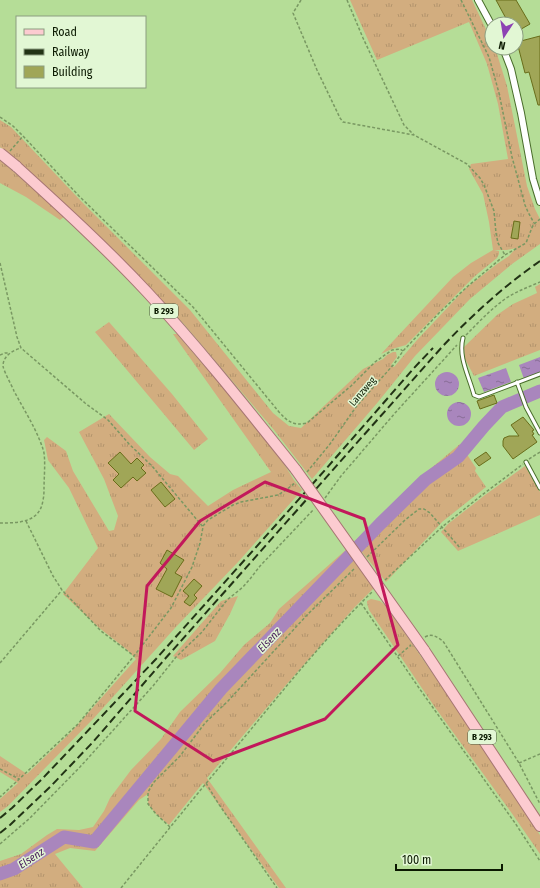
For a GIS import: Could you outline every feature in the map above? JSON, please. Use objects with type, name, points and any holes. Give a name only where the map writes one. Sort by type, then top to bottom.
[{"type":"main road","name":"B 293","points":[[5,152],[16,166],[84,228],[146,291],[216,370],[300,475],[424,650],[540,826]]},
{"type":"street","points":[[478,0],[487,16]]},
{"type":"street","points":[[505,56],[511,69],[521,112],[533,179],[540,202]]},
{"type":"lane","points":[[463,338],[461,345],[462,356],[474,395],[479,396],[540,374]]},
{"type":"lane","points":[[517,382],[525,403],[540,433]]},
{"type":"lane","points":[[526,462],[540,488]]},
{"type":"path","points":[[301,0],[293,13],[317,70],[343,122],[414,135]]},
{"type":"path","points":[[347,0],[363,38],[404,125],[414,135],[467,164],[480,178],[494,211],[498,243],[505,255]]},
{"type":"path","points":[[461,0],[489,57],[499,93],[514,164],[525,205],[534,224],[540,219]]},
{"type":"path","points":[[0,118],[13,126],[79,196],[193,307],[286,420],[295,424],[307,423],[351,386],[375,362],[392,350],[400,349],[403,351]]},
{"type":"path","points":[[5,152],[23,136]]},
{"type":"path","name":"Lanzweg","points":[[203,527],[208,520],[233,505],[278,495],[286,490],[318,458],[356,407],[394,364],[403,351],[439,313],[489,267],[505,255],[523,245],[528,239],[534,224]]},
{"type":"path","points":[[0,263],[17,337],[21,348],[85,403],[108,420],[129,444],[152,466],[203,527],[200,543],[192,567],[171,608],[78,724],[0,797]]},
{"type":"path","points":[[325,498],[341,476],[394,413],[463,338],[500,302],[516,292],[540,282]]},
{"type":"path","points":[[0,355],[21,348]]},
{"type":"path","points":[[0,523],[13,523],[26,521],[33,518],[38,513],[43,501],[43,450],[30,420],[8,380],[3,366],[9,353]]},
{"type":"path","points":[[384,581],[442,527],[540,452]]},
{"type":"path","points":[[0,844],[30,818],[80,767],[176,657],[202,632],[227,600],[243,586],[316,507]]},
{"type":"path","points":[[367,557],[405,520],[419,509],[424,509],[430,513],[460,548]]},
{"type":"path","points":[[26,521],[53,576],[62,590],[102,630],[134,656]]},
{"type":"path","points":[[170,827],[148,804],[148,792],[154,782],[180,756],[205,723],[228,701],[307,615],[356,568]]},
{"type":"path","points":[[0,663],[62,590]]},
{"type":"path","points":[[121,888],[322,644],[372,592]]},
{"type":"path","points":[[361,603],[540,861]]},
{"type":"path","points":[[443,641],[519,763],[540,804]]},
{"type":"path","points":[[519,763],[540,754]]},
{"type":"path","points":[[0,768],[19,779]]},
{"type":"path","points":[[206,783],[218,803],[277,888]]},
{"type":"highlighted area","points":[[265,482],[364,519],[398,645],[325,719],[213,761],[135,711],[147,586],[200,521]]},
{"type":"green space","points":[[350,0],[472,0],[484,25],[484,56],[498,56],[507,86],[527,186],[540,219],[540,244],[512,264],[470,299],[415,356],[312,479],[274,430],[184,324],[115,253],[11,155],[0,147],[0,120],[11,127],[81,201],[190,310],[273,413],[289,426],[301,428],[363,369],[383,359],[387,355],[396,352],[397,357],[391,365],[394,367],[466,288],[509,256],[516,248],[494,250],[499,251],[497,258],[475,276],[406,345],[381,354],[453,277],[471,263],[493,250],[483,194],[469,169],[471,164],[508,159],[498,104],[487,64],[469,22],[377,60]]},
{"type":"green space","points":[[0,160],[65,216],[60,220],[26,197],[0,183]]},
{"type":"green space","points":[[540,284],[540,350],[474,376],[465,359],[464,347],[497,315],[513,304],[537,293],[535,287]]},
{"type":"green space","points":[[109,322],[172,394],[208,439],[194,450],[95,332]]},
{"type":"green space","points":[[173,334],[177,334],[270,442],[302,490],[239,561],[175,628],[94,718],[8,806],[0,812],[0,799],[18,783],[0,772],[0,756],[27,774],[71,732],[136,659],[126,649],[98,627],[63,594],[98,548],[69,488],[48,460],[44,440],[47,437],[66,451],[73,471],[109,531],[114,530],[118,516],[104,479],[79,432],[109,414],[150,457],[170,474],[178,476],[208,506],[233,490],[271,472]]},
{"type":"green space","points":[[460,444],[476,468],[475,471],[486,487],[442,522],[386,582],[354,542],[416,481]]},
{"type":"green space","points":[[525,466],[540,492],[540,515],[458,551],[441,532],[448,524]]},
{"type":"green space","points":[[348,548],[375,587],[354,608],[286,685],[207,778],[286,888],[279,888],[203,783],[169,825],[156,814],[148,804],[148,794],[139,800],[95,851],[70,848],[55,854],[83,888],[0,888],[0,861],[21,854],[57,829],[79,830],[93,827],[104,811],[110,798],[131,770],[161,739],[180,712],[220,673],[244,645],[270,623],[279,609]]},
{"type":"green space","points":[[238,596],[215,641],[181,660],[173,656],[221,601]]},
{"type":"green space","points":[[371,599],[380,601],[387,607],[448,696],[540,835],[540,854],[434,706],[369,610],[367,601]]},
{"type":"water","points":[[540,357],[540,373],[524,379],[519,365]]},
{"type":"water","points":[[506,368],[511,382],[484,392],[478,378]]},
{"type":"water","points":[[447,372],[456,375],[459,384],[456,393],[447,396],[438,393],[435,384],[438,375]]},
{"type":"water","points":[[459,402],[468,405],[471,414],[468,423],[459,426],[450,423],[447,414],[450,405]]},
{"type":"building","points":[[496,0],[516,0],[530,24],[524,27],[524,16],[505,16]]},
{"type":"building","points":[[540,36],[540,105],[538,105],[529,72],[525,73],[521,56],[524,56],[524,40]]},
{"type":"building","points":[[514,221],[520,222],[518,239],[511,238]]},
{"type":"building","points":[[494,395],[497,403],[480,409],[477,401]]},
{"type":"building","points":[[523,417],[534,430],[532,431],[534,434],[532,435],[537,442],[513,459],[503,446],[503,441],[504,438],[509,436],[519,436],[511,425]]},
{"type":"building","points":[[120,452],[131,464],[137,458],[144,465],[141,468],[146,473],[137,481],[133,477],[121,488],[113,480],[119,474],[108,463]]},
{"type":"building","points":[[486,452],[491,458],[479,466],[474,460]]},
{"type":"building","points":[[161,482],[175,499],[165,507],[151,490]]},
{"type":"building","points":[[167,550],[184,560],[175,573],[182,577],[172,597],[156,589],[167,569],[160,563]]},
{"type":"building","points":[[194,579],[202,586],[194,595],[197,598],[190,606],[184,602],[189,596],[183,591]]},
{"type":"waterway","name":"Elsenz","points":[[0,874],[14,869],[64,837],[94,842],[221,689],[380,524],[425,480],[458,457],[502,407],[540,391]]},
{"type":"railway","points":[[0,833],[51,786],[93,742],[442,347],[489,301],[540,261]]},
{"type":"railway","points":[[0,818],[43,778],[156,659],[433,348]]}]
